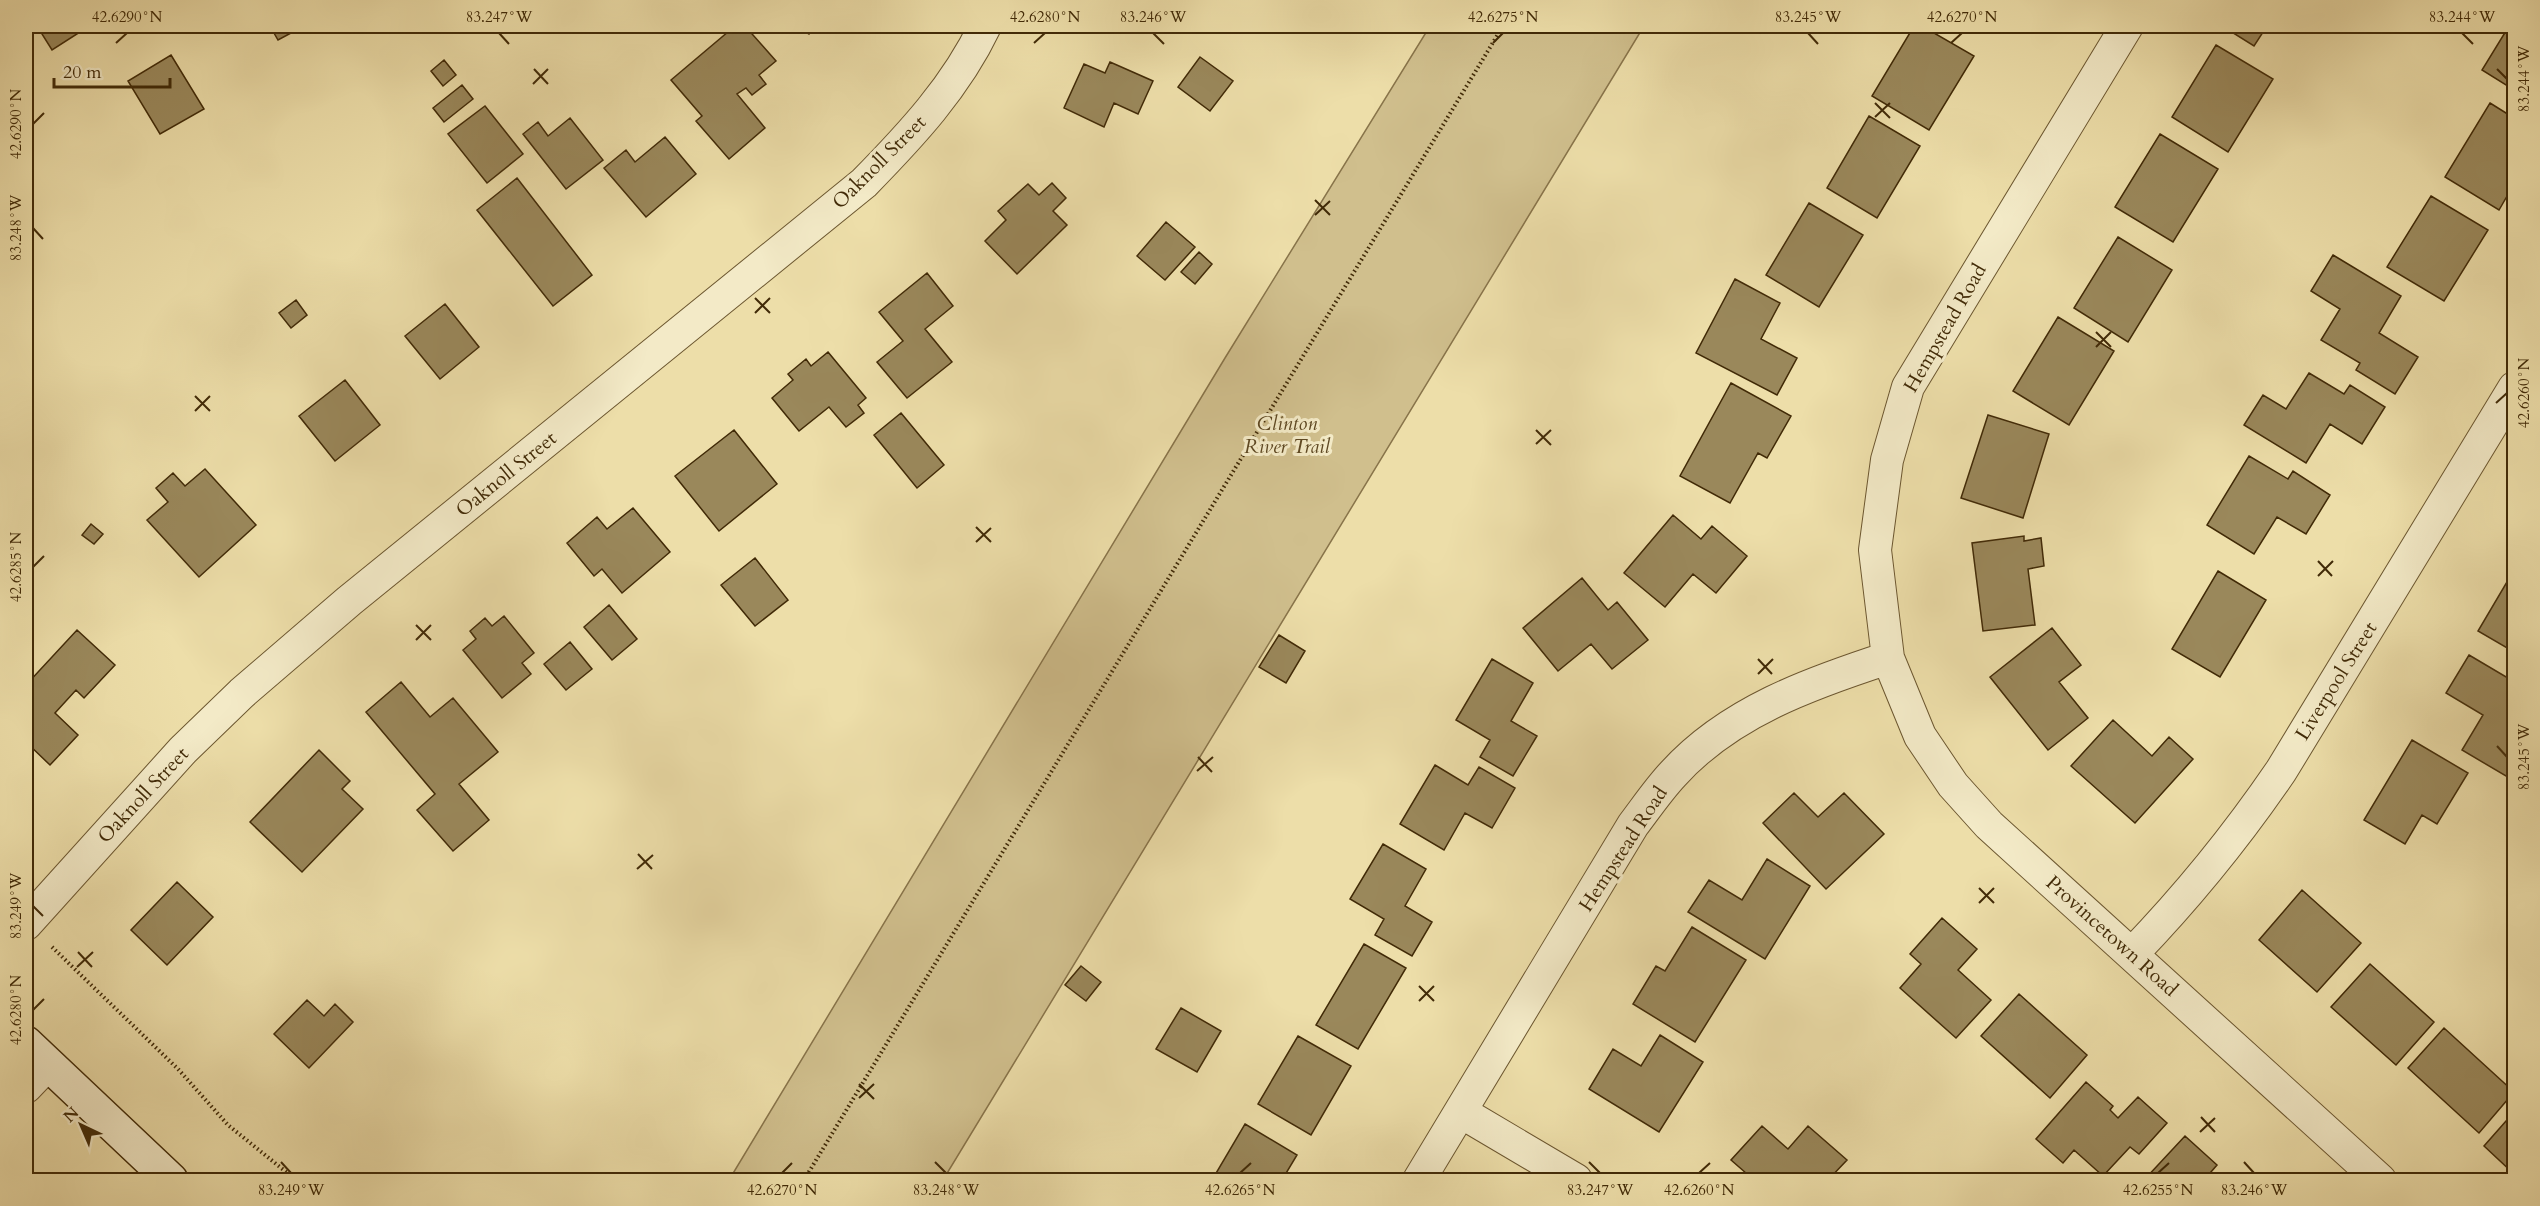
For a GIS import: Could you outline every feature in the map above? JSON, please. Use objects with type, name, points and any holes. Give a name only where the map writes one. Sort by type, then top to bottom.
[{"type":"main road","points":[[33,1065],[171,1180]]},
{"type":"street","name":"Oaknoll Street","points":[[26,923],[183,750],[242,693],[349,601],[864,183],[915,131],[951,85],[985,26]]},
{"type":"street","name":"Hempstead Road","points":[[1419,1180],[1633,825],[1673,773],[1700,749],[1734,724],[1782,696],[1888,658],[1875,550],[1887,459],[1908,387],[2127,26]]},
{"type":"street","name":"Liverpool Street","points":[[2132,954],[2197,885],[2242,828],[2281,771],[2514,388]]},
{"type":"street","name":"Provincetown Road","points":[[1888,658],[1920,736],[1953,785],[1989,825],[2380,1180]]},
{"type":"street","points":[[1461,1112],[1576,1180]]},
{"type":"path","points":[[804,1180],[1503,26]]},
{"type":"path","points":[[26,923],[178,1069],[228,1125],[296,1180]]},
{"type":"green space","name":"Clinton River Trail","points":[[1430,26],[1644,26],[943,1180],[729,1180],[1225,358]]},
{"type":"building","points":[[37,26],[76,26],[80,32],[52,50]]},
{"type":"building","points":[[270,26],[304,26],[278,40]]},
{"type":"building","points":[[735,26],[745,26],[776,61],[759,75],[766,84],[752,95],[746,88],[737,94],[765,128],[729,159],[696,121],[702,116],[671,80]]},
{"type":"building","points":[[795,26],[815,26],[809,34]]},
{"type":"building","points":[[1914,26],[1922,26],[1974,56],[1929,130],[1872,96]]},
{"type":"building","points":[[2222,26],[2267,26],[2254,46]]},
{"type":"building","points":[[2303,26],[2320,26],[2316,33]]},
{"type":"building","points":[[2509,26],[2514,26],[2514,90],[2482,70]]},
{"type":"building","points":[[2216,45],[2273,79],[2228,152],[2172,117]]},
{"type":"building","points":[[171,55],[204,109],[160,134],[128,81]]},
{"type":"building","points":[[1200,57],[1233,81],[1210,111],[1178,87]]},
{"type":"building","points":[[444,60],[456,75],[443,86],[431,71]]},
{"type":"building","points":[[1110,62],[1153,81],[1138,114],[1114,103],[1104,127],[1064,108],[1084,64],[1105,73]]},
{"type":"building","points":[[462,85],[473,99],[444,122],[433,108]]},
{"type":"building","points":[[2490,103],[2514,118],[2514,184],[2499,210],[2445,177]]},
{"type":"building","points":[[485,106],[523,154],[487,183],[448,134]]},
{"type":"building","points":[[1869,116],[1920,146],[1877,218],[1827,188]]},
{"type":"building","points":[[570,118],[603,160],[566,189],[523,134],[538,122],[548,136]]},
{"type":"building","points":[[2160,134],[2218,169],[2173,242],[2115,207]]},
{"type":"building","points":[[665,137],[696,174],[646,217],[604,168],[626,150],[635,162]]},
{"type":"building","points":[[517,178],[592,275],[553,306],[477,210]]},
{"type":"building","points":[[1052,183],[1066,198],[1053,211],[1067,225],[1017,274],[985,241],[1006,220],[998,211],[1028,184],[1039,195]]},
{"type":"building","points":[[2431,196],[2488,230],[2444,301],[2387,267]]},
{"type":"building","points":[[1809,203],[1863,235],[1819,307],[1766,275]]},
{"type":"building","points":[[1166,222],[1195,247],[1165,280],[1137,256]]},
{"type":"building","points":[[2118,237],[2172,270],[2128,342],[2074,308]]},
{"type":"building","points":[[1199,252],[1212,264],[1195,284],[1181,272]]},
{"type":"building","points":[[2333,255],[2401,296],[2379,333],[2418,357],[2395,394],[2356,370],[2360,363],[2321,340],[2340,309],[2311,291]]},
{"type":"building","points":[[927,273],[953,306],[925,329],[952,362],[907,398],[877,362],[903,341],[879,312]]},
{"type":"building","points":[[1735,279],[1780,303],[1761,339],[1797,358],[1777,395],[1696,353]]},
{"type":"building","points":[[296,300],[307,315],[291,328],[279,313]]},
{"type":"building","points":[[445,304],[479,347],[440,379],[405,336]]},
{"type":"building","points":[[2058,317],[2114,351],[2069,425],[2013,391]]},
{"type":"building","points":[[828,352],[866,398],[858,405],[864,413],[846,427],[829,407],[799,431],[772,398],[793,380],[788,374],[806,359],[811,366]]},
{"type":"building","points":[[2309,373],[2344,394],[2350,385],[2385,407],[2362,444],[2330,424],[2306,463],[2244,425],[2263,395],[2286,409]]},
{"type":"building","points":[[345,380],[380,425],[335,461],[299,416]]},
{"type":"building","points":[[1731,383],[1791,416],[1767,458],[1758,453],[1730,503],[1680,476]]},
{"type":"building","points":[[901,413],[944,465],[917,488],[874,435]]},
{"type":"building","points":[[1988,415],[2049,434],[2023,518],[1961,498]]},
{"type":"building","points":[[734,430],[777,484],[719,531],[675,476]]},
{"type":"building","points":[[2249,456],[2288,479],[2293,471],[2330,495],[2306,534],[2277,517],[2254,554],[2207,525]]},
{"type":"building","points":[[205,469],[256,525],[199,577],[147,520],[168,502],[156,488],[173,473],[185,486]]},
{"type":"building","points":[[633,508],[670,552],[622,593],[602,569],[594,576],[567,543],[597,517],[607,529]]},
{"type":"building","points":[[1673,515],[1701,539],[1712,526],[1747,556],[1716,593],[1693,574],[1665,607],[1624,573]]},
{"type":"building","points":[[91,524],[103,534],[94,544],[82,535]]},
{"type":"building","points":[[2024,536],[2024,541],[2041,538],[2044,566],[2028,569],[2035,625],[1983,631],[1972,543]]},
{"type":"building","points":[[755,558],[788,600],[755,626],[721,585]]},
{"type":"building","points":[[2514,570],[2514,652],[2478,631]]},
{"type":"building","points":[[2218,571],[2266,600],[2220,677],[2172,649]]},
{"type":"building","points":[[1582,578],[1608,610],[1617,602],[1648,640],[1612,669],[1591,644],[1558,671],[1523,628]]},
{"type":"building","points":[[609,605],[637,639],[612,660],[584,627]]},
{"type":"building","points":[[504,616],[534,653],[522,663],[531,674],[502,698],[463,650],[476,639],[470,631],[485,618],[492,626]]},
{"type":"building","points":[[2052,628],[2081,665],[2059,682],[2088,718],[2048,750],[1990,677]]},
{"type":"building","points":[[77,630],[115,665],[84,698],[76,690],[55,713],[78,735],[50,765],[26,742],[26,685]]},
{"type":"building","points":[[1279,635],[1305,651],[1286,683],[1259,667]]},
{"type":"building","points":[[570,642],[592,669],[566,690],[544,664]]},
{"type":"building","points":[[2469,655],[2513,681],[2508,688],[2514,692],[2514,762],[2506,776],[2462,750],[2483,715],[2446,693]]},
{"type":"building","points":[[1492,659],[1533,683],[1511,721],[1537,736],[1513,776],[1480,757],[1490,740],[1456,720]]},
{"type":"building","points":[[401,682],[430,717],[453,698],[498,752],[459,784],[489,820],[453,851],[417,810],[435,794],[366,712]]},
{"type":"building","points":[[2113,720],[2152,756],[2169,737],[2193,759],[2135,823],[2071,766]]},
{"type":"building","points":[[2412,740],[2468,773],[2437,824],[2422,815],[2405,844],[2364,820]]},
{"type":"building","points":[[319,750],[350,781],[342,789],[363,809],[302,872],[250,822]]},
{"type":"building","points":[[1435,765],[1468,785],[1479,767],[1515,788],[1492,828],[1465,813],[1444,850],[1400,824]]},
{"type":"building","points":[[1794,793],[1818,817],[1844,793],[1884,834],[1826,889],[1763,823]]},
{"type":"building","points":[[1383,844],[1426,869],[1405,906],[1432,922],[1412,956],[1375,935],[1384,919],[1350,899]]},
{"type":"building","points":[[1767,859],[1810,886],[1765,959],[1688,912],[1709,880],[1742,900]]},
{"type":"building","points":[[177,882],[213,917],[167,965],[131,930]]},
{"type":"building","points":[[2302,890],[2361,943],[2317,992],[2259,940]]},
{"type":"building","points":[[1942,918],[1977,949],[1958,970],[1991,1000],[1956,1038],[1900,988],[1921,964],[1910,954]]},
{"type":"building","points":[[1692,927],[1746,960],[1695,1042],[1633,1004],[1656,966],[1665,971]]},
{"type":"building","points":[[1364,944],[1406,968],[1358,1049],[1316,1025]]},
{"type":"building","points":[[2370,964],[2434,1022],[2396,1065],[2331,1007]]},
{"type":"building","points":[[1081,966],[1101,982],[1086,1001],[1065,985]]},
{"type":"building","points":[[2019,994],[2087,1055],[2050,1098],[1981,1036]]},
{"type":"building","points":[[307,1000],[324,1016],[335,1004],[353,1022],[309,1068],[274,1034]]},
{"type":"building","points":[[1181,1008],[1221,1031],[1197,1072],[1156,1049]]},
{"type":"building","points":[[2444,1028],[2514,1092],[2479,1133],[2408,1068]]},
{"type":"building","points":[[1660,1035],[1703,1062],[1659,1132],[1589,1089],[1613,1049],[1641,1066]]},
{"type":"building","points":[[1298,1036],[1351,1066],[1311,1135],[1258,1104]]},
{"type":"building","points":[[2086,1082],[2113,1106],[2110,1110],[2118,1118],[2138,1097],[2167,1123],[2139,1154],[2130,1147],[2103,1176],[2074,1150],[2063,1163],[2036,1139]]},
{"type":"building","points":[[2514,1112],[2514,1174],[2484,1146]]},
{"type":"building","points":[[1245,1124],[1297,1155],[1282,1180],[1212,1180]]},
{"type":"building","points":[[1762,1126],[1788,1149],[1808,1126],[1847,1160],[1828,1180],[1754,1180],[1731,1160]]},
{"type":"building","points":[[2185,1136],[2217,1165],[2204,1180],[2144,1180]]}]
